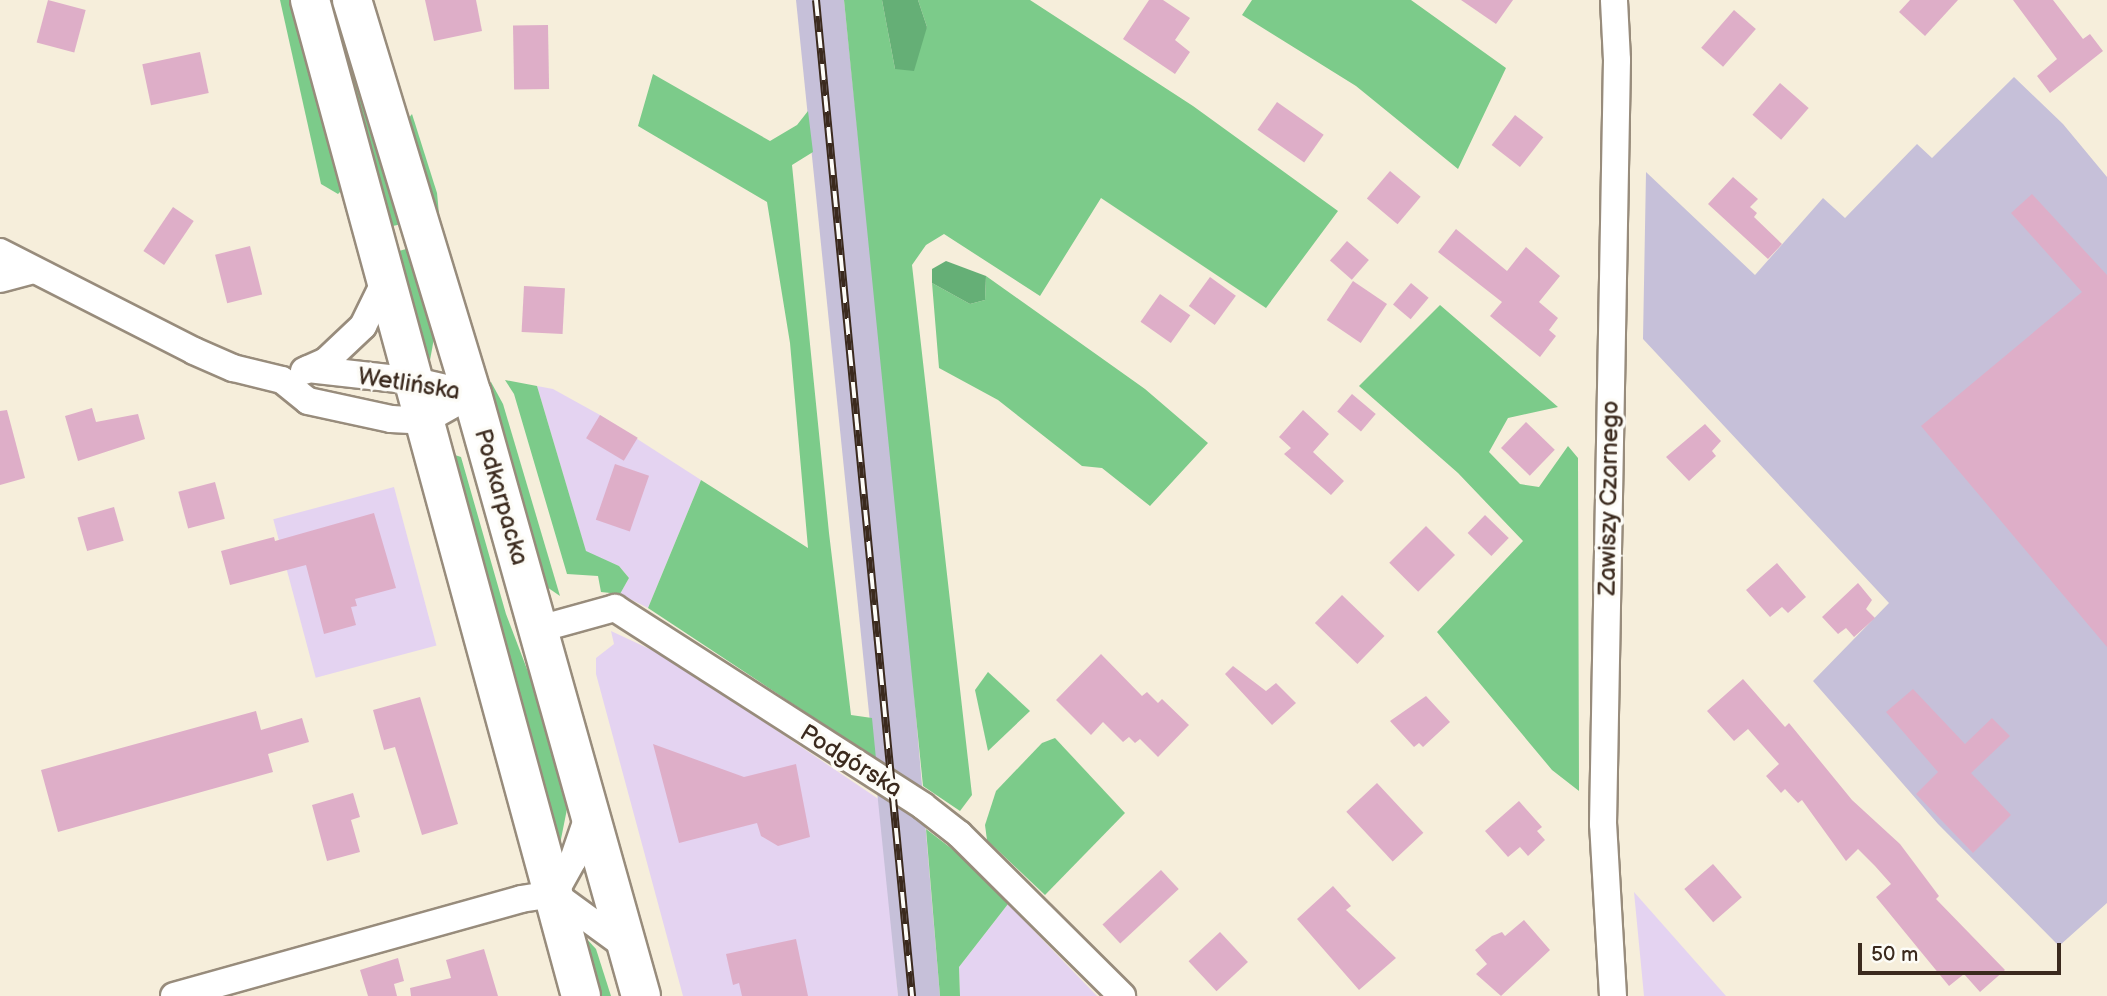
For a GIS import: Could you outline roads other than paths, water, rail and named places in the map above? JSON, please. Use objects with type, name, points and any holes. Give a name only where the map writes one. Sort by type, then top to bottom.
[{"type":"main road","points":[[310,0],[581,996]]},
{"type":"main road","name":"Podkarpacka","points":[[352,0],[472,394],[641,996]]},
{"type":"street","name":"Zawiszy Czarnego","points":[[1613,996],[1604,817],[1617,73],[1614,0]]},
{"type":"street","name":"Wetlińska","points":[[0,252],[194,351],[233,368],[282,380],[308,401],[378,416],[424,421],[472,394]]},
{"type":"street","points":[[0,279],[34,270]]},
{"type":"street","name":"Wetlińska","points":[[282,380],[326,360],[363,326],[386,279]]},
{"type":"street","name":"Wetlińska","points":[[308,369],[415,381],[472,394]]},
{"type":"street","name":"Podgórska","points":[[539,629],[615,608],[923,806],[959,834],[1122,996]]},
{"type":"street","points":[[554,894],[573,860],[590,811]]},
{"type":"street","points":[[174,996],[521,899],[554,894],[629,949]]},
{"type":"railway","points":[[816,0],[912,996]]}]
